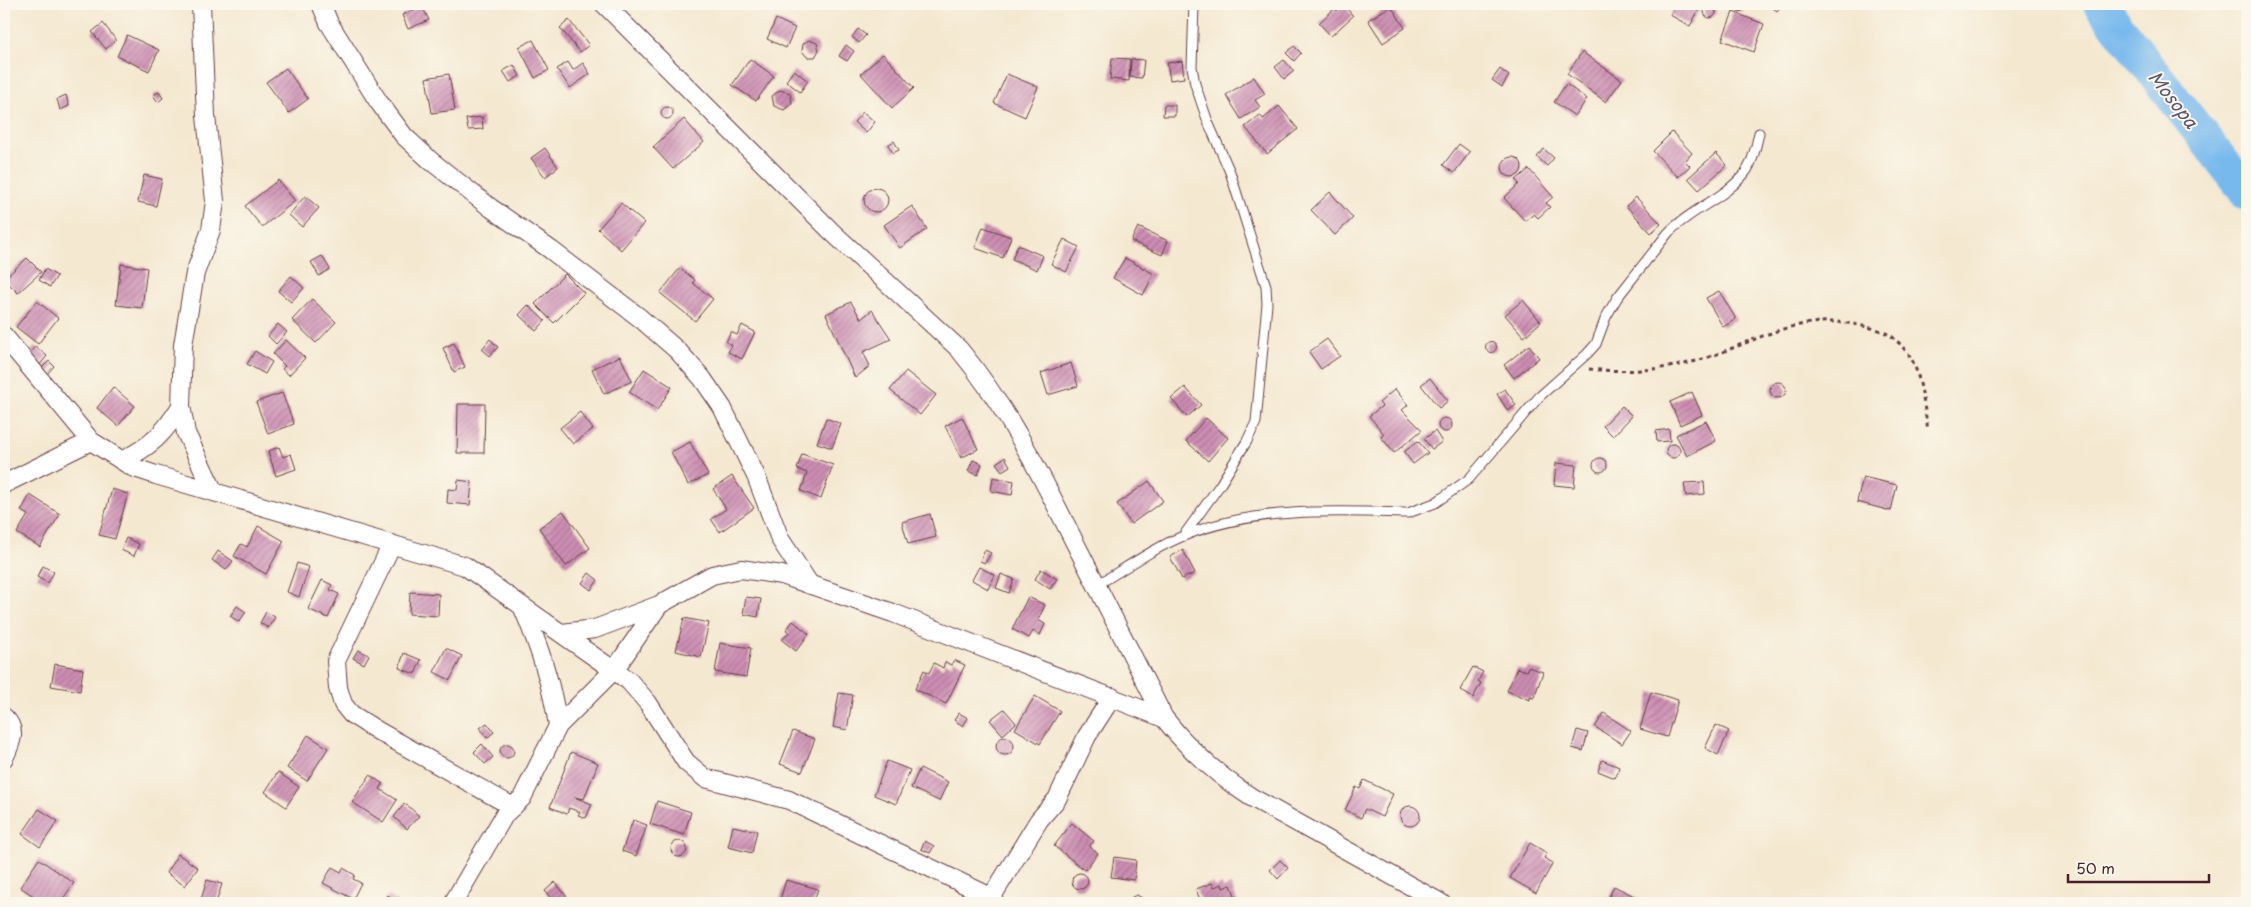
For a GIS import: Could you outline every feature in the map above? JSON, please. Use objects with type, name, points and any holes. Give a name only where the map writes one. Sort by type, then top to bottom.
[{"type":"street","points":[[201,4],[206,116],[215,201],[210,230],[195,273],[183,346],[180,406],[186,433],[213,490]]},
{"type":"street","points":[[321,4],[329,23],[378,102],[404,136],[431,161],[476,196],[552,250],[640,318],[678,351],[702,378],[722,407],[756,476],[780,539],[810,585]]},
{"type":"street","points":[[604,4],[832,232],[959,349],[977,371],[1011,421],[1037,467],[1164,718],[1194,753],[1220,778],[1250,797],[1419,898],[1441,903]]},
{"type":"street","points":[[4,336],[92,441],[122,461],[156,475],[213,490],[464,566],[615,669],[629,681],[648,703],[686,762],[705,778],[789,800],[990,900],[1039,820],[1057,799],[1087,736],[1112,697]]},
{"type":"street","points":[[122,461],[158,439],[170,425],[180,406]]},
{"type":"street","points":[[4,484],[92,441]]},
{"type":"street","points":[[392,544],[336,661],[338,688],[343,704],[351,714],[378,731],[513,807]]},
{"type":"street","points":[[562,633],[595,629],[659,605],[712,575],[741,569],[782,575],[893,613],[1164,718]]},
{"type":"street","points":[[453,903],[505,814],[522,798],[558,726],[615,669],[659,605]]},
{"type":"street","points":[[522,606],[535,634],[553,697],[558,726]]},
{"type":"street","points":[[4,717],[11,726],[13,733],[4,758]]},
{"type":"lane","points":[[1184,535],[1220,485],[1247,441],[1256,422],[1267,304],[1266,286],[1230,172],[1208,122],[1195,84],[1192,67],[1194,4]]},
{"type":"lane","points":[[1097,585],[1184,535],[1237,520],[1273,513],[1408,513],[1422,509],[1450,494],[1469,479],[1539,397],[1596,344],[1610,308],[1668,233],[1683,220],[1726,192],[1746,172],[1755,151],[1759,133]]},
{"type":"path","points":[[1571,368],[1629,372],[1681,365],[1747,343],[1788,326],[1836,320],[1885,330],[1907,352],[1918,378],[1928,430]]},
{"type":"building","points":[[1676,4],[1693,4],[1700,8],[1690,26],[1670,15]]},
{"type":"building","points":[[1729,4],[1745,4],[1741,12],[1728,6]]},
{"type":"building","points":[[1768,4],[1783,4],[1777,11]]},
{"type":"building","points":[[1344,5],[1353,16],[1331,36],[1319,23],[1335,8],[1337,11]]},
{"type":"building","points":[[422,6],[429,20],[408,29],[402,15]]},
{"type":"building","points":[[1391,6],[1405,28],[1383,43],[1368,20]]},
{"type":"building","points":[[1708,6],[1712,6],[1716,12],[1712,18],[1708,18],[1704,14],[1704,10]]},
{"type":"building","points":[[1733,12],[1764,24],[1754,52],[1722,40]]},
{"type":"building","points":[[776,19],[795,28],[786,48],[767,39]]},
{"type":"building","points":[[569,20],[589,45],[580,52],[560,28]]},
{"type":"building","points":[[103,23],[116,40],[106,49],[92,32]]},
{"type":"building","points":[[858,29],[866,35],[859,43],[852,37]]},
{"type":"building","points":[[127,35],[159,50],[149,71],[117,56]]},
{"type":"building","points":[[533,40],[549,70],[535,78],[519,47]]},
{"type":"building","points":[[809,40],[817,43],[819,50],[815,57],[807,57],[802,51],[803,44]]},
{"type":"building","points":[[846,45],[854,51],[847,61],[839,56]]},
{"type":"building","points":[[1294,46],[1301,53],[1294,61],[1286,53]]},
{"type":"building","points":[[1582,52],[1622,80],[1606,102],[1567,74]]},
{"type":"building","points":[[883,54],[914,88],[892,108],[861,74]]},
{"type":"building","points":[[1112,58],[1130,59],[1129,81],[1110,79]]},
{"type":"building","points":[[750,59],[774,76],[756,101],[732,85]]},
{"type":"building","points":[[1131,59],[1144,60],[1142,78],[1130,77]]},
{"type":"building","points":[[1284,60],[1294,71],[1284,79],[1275,67]]},
{"type":"building","points":[[1182,61],[1184,78],[1170,80],[1167,63]]},
{"type":"building","points":[[568,62],[573,70],[583,63],[590,74],[570,88],[557,69]]},
{"type":"building","points":[[514,65],[520,76],[510,82],[503,71]]},
{"type":"building","points":[[286,68],[308,99],[289,113],[266,82]]},
{"type":"building","points":[[1500,69],[1509,76],[1502,87],[1492,80]]},
{"type":"building","points":[[794,70],[808,81],[800,92],[786,81]]},
{"type":"building","points":[[449,74],[455,110],[432,113],[426,78]]},
{"type":"building","points":[[1007,74],[1038,87],[1025,117],[994,103]]},
{"type":"building","points":[[1254,77],[1265,94],[1255,100],[1260,107],[1241,119],[1226,95]]},
{"type":"building","points":[[1566,84],[1587,99],[1575,116],[1554,102]]},
{"type":"building","points":[[780,90],[790,93],[792,103],[784,110],[774,106],[772,96]]},
{"type":"building","points":[[159,92],[163,98],[158,102],[153,95]]},
{"type":"building","points":[[66,95],[69,106],[60,110],[57,99]]},
{"type":"building","points":[[1164,105],[1175,105],[1175,116],[1163,116]]},
{"type":"building","points":[[1279,106],[1298,129],[1267,154],[1245,127],[1260,115],[1263,119]]},
{"type":"building","points":[[665,107],[669,107],[673,113],[669,119],[665,119],[661,115],[661,111]]},
{"type":"building","points":[[863,112],[875,122],[866,133],[854,122]]},
{"type":"building","points":[[482,117],[483,129],[468,130],[466,119]]},
{"type":"building","points":[[684,119],[704,142],[673,169],[653,147]]},
{"type":"building","points":[[1672,132],[1692,153],[1685,161],[1690,166],[1678,177],[1653,151]]},
{"type":"building","points":[[894,141],[899,150],[893,153],[888,145]]},
{"type":"building","points":[[1459,144],[1470,152],[1454,173],[1443,165]]},
{"type":"building","points":[[545,148],[558,167],[545,177],[531,158]]},
{"type":"building","points":[[1544,149],[1554,158],[1547,166],[1537,157]]},
{"type":"building","points":[[1716,153],[1727,165],[1699,190],[1688,178]]},
{"type":"building","points":[[1512,157],[1519,160],[1522,167],[1519,174],[1512,177],[1505,174],[1502,167],[1505,160]]},
{"type":"building","points":[[1529,169],[1553,197],[1546,203],[1550,207],[1538,218],[1534,214],[1525,221],[1504,198],[1519,184],[1516,180]]},
{"type":"building","points":[[144,175],[162,179],[156,206],[138,202]]},
{"type":"building","points":[[278,180],[295,201],[262,227],[245,206]]},
{"type":"building","points":[[876,188],[885,191],[888,200],[885,209],[876,212],[867,209],[864,200],[867,191]]},
{"type":"building","points":[[1330,192],[1353,218],[1335,235],[1311,210]]},
{"type":"building","points":[[305,196],[319,208],[302,227],[289,215]]},
{"type":"building","points":[[1636,197],[1661,224],[1651,233],[1626,206]]},
{"type":"building","points":[[621,203],[644,223],[621,250],[598,229]]},
{"type":"building","points":[[912,206],[927,229],[900,248],[884,225]]},
{"type":"building","points":[[983,227],[1011,237],[1003,258],[975,248]]},
{"type":"building","points":[[1138,227],[1168,241],[1162,255],[1131,241]]},
{"type":"building","points":[[1064,239],[1079,247],[1066,272],[1051,264]]},
{"type":"building","points":[[1018,245],[1043,256],[1037,270],[1012,259]]},
{"type":"building","points":[[322,256],[330,269],[319,276],[311,262]]},
{"type":"building","points":[[27,258],[41,272],[18,293],[4,279]]},
{"type":"building","points":[[1125,258],[1154,274],[1143,295],[1113,278]]},
{"type":"building","points":[[121,264],[147,268],[142,308],[116,305]]},
{"type":"building","points":[[680,268],[695,280],[693,283],[713,299],[695,321],[660,293]]},
{"type":"building","points":[[45,269],[57,276],[50,287],[39,280]]},
{"type":"building","points":[[565,274],[584,293],[554,323],[535,304]]},
{"type":"building","points":[[291,276],[304,288],[291,302],[278,291]]},
{"type":"building","points":[[1719,291],[1736,319],[1723,327],[1706,298]]},
{"type":"building","points":[[312,299],[336,322],[316,343],[292,320]]},
{"type":"building","points":[[1523,300],[1541,322],[1524,337],[1505,315]]},
{"type":"building","points":[[37,301],[58,318],[38,344],[16,327]]},
{"type":"building","points":[[851,302],[861,319],[872,310],[891,339],[863,352],[870,366],[855,378],[826,314]]},
{"type":"building","points":[[528,305],[545,321],[536,331],[519,315]]},
{"type":"building","points":[[278,324],[287,332],[276,344],[268,336]]},
{"type":"building","points":[[742,325],[755,332],[742,359],[728,352],[732,345],[726,342],[731,332],[737,335]]},
{"type":"building","points":[[490,339],[498,347],[490,356],[482,349]]},
{"type":"building","points":[[1327,339],[1340,356],[1321,369],[1309,352]]},
{"type":"building","points":[[286,340],[305,358],[289,375],[282,369],[285,366],[273,354]]},
{"type":"building","points":[[1489,342],[1493,342],[1496,347],[1495,351],[1489,352],[1486,349],[1486,345]]},
{"type":"building","points":[[454,343],[465,367],[454,372],[443,348]]},
{"type":"building","points":[[1529,345],[1539,358],[1514,378],[1504,365]]},
{"type":"building","points":[[35,346],[47,356],[38,367],[27,357]]},
{"type":"building","points":[[255,351],[272,362],[265,374],[247,364]]},
{"type":"building","points":[[620,356],[632,381],[604,394],[592,369]]},
{"type":"building","points":[[49,361],[54,366],[47,374],[42,368]]},
{"type":"building","points":[[1071,363],[1078,386],[1048,395],[1041,373]]},
{"type":"building","points":[[644,369],[672,387],[657,410],[629,392]]},
{"type":"building","points":[[906,371],[936,395],[920,415],[890,390]]},
{"type":"building","points":[[1430,378],[1448,401],[1439,408],[1421,385]]},
{"type":"building","points":[[1778,382],[1786,390],[1778,398],[1770,390]]},
{"type":"building","points":[[113,387],[135,406],[118,426],[97,408]]},
{"type":"building","points":[[1185,387],[1201,405],[1187,417],[1171,399]]},
{"type":"building","points":[[1395,389],[1408,405],[1402,410],[1422,430],[1394,453],[1381,437],[1384,434],[1369,416],[1382,406],[1379,403]]},
{"type":"building","points":[[1505,389],[1516,405],[1508,411],[1497,394]]},
{"type":"building","points":[[1692,392],[1702,415],[1680,425],[1670,402]]},
{"type":"building","points":[[282,393],[294,424],[268,434],[256,402]]},
{"type":"building","points":[[458,404],[485,404],[484,453],[457,453]]},
{"type":"building","points":[[1622,406],[1632,416],[1613,436],[1603,426]]},
{"type":"building","points":[[580,412],[593,429],[573,444],[560,428]]},
{"type":"building","points":[[962,417],[978,449],[961,458],[945,426]]},
{"type":"building","points":[[826,418],[841,424],[832,448],[817,443]]},
{"type":"building","points":[[1206,418],[1228,438],[1208,461],[1186,441]]},
{"type":"building","points":[[1445,418],[1450,420],[1452,425],[1450,430],[1445,432],[1440,430],[1438,425],[1440,420]]},
{"type":"building","points":[[1706,421],[1716,441],[1687,456],[1676,435]]},
{"type":"building","points":[[1669,429],[1670,441],[1657,442],[1656,431]]},
{"type":"building","points":[[1435,431],[1442,442],[1432,449],[1424,439]]},
{"type":"building","points":[[1418,441],[1428,453],[1413,464],[1404,452]]},
{"type":"building","points":[[690,442],[708,475],[688,485],[671,452]]},
{"type":"building","points":[[1670,444],[1676,444],[1680,451],[1676,458],[1670,458],[1666,454],[1666,448]]},
{"type":"building","points":[[279,447],[283,457],[291,454],[296,469],[276,476],[268,451]]},
{"type":"building","points":[[802,454],[833,465],[821,499],[801,491],[807,473],[797,469]]},
{"type":"building","points":[[1005,457],[1010,466],[1002,471],[996,463]]},
{"type":"building","points":[[1597,458],[1603,458],[1607,465],[1603,472],[1597,472],[1593,468],[1593,462]]},
{"type":"building","points":[[973,460],[982,464],[978,475],[968,471]]},
{"type":"building","points":[[1556,463],[1576,465],[1574,487],[1554,485]]},
{"type":"building","points":[[732,476],[754,508],[720,532],[711,519],[726,509],[713,489]]},
{"type":"building","points":[[993,477],[1014,481],[1012,495],[991,491]]},
{"type":"building","points":[[1863,477],[1897,485],[1891,511],[1857,502]]},
{"type":"building","points":[[458,480],[472,482],[470,505],[447,503],[448,489],[457,490]]},
{"type":"building","points":[[1149,481],[1163,501],[1131,524],[1117,504]]},
{"type":"building","points":[[1704,482],[1705,494],[1686,496],[1684,483]]},
{"type":"building","points":[[112,489],[128,494],[115,539],[99,535]]},
{"type":"building","points":[[30,495],[60,514],[40,547],[17,533],[28,515],[21,511]]},
{"type":"building","points":[[563,511],[590,548],[566,566],[539,528]]},
{"type":"building","points":[[930,514],[936,537],[908,544],[902,522]]},
{"type":"building","points":[[258,526],[284,541],[266,574],[234,556],[241,544],[247,547]]},
{"type":"building","points":[[126,538],[139,544],[134,556],[121,550]]},
{"type":"building","points":[[985,550],[991,553],[985,563],[980,561]]},
{"type":"building","points":[[1183,550],[1195,573],[1182,579],[1170,557]]},
{"type":"building","points":[[218,551],[233,561],[226,570],[212,560]]},
{"type":"building","points":[[297,563],[309,567],[299,597],[287,592]]},
{"type":"building","points":[[43,566],[54,572],[48,583],[37,577]]},
{"type":"building","points":[[979,567],[995,575],[988,589],[972,580]]},
{"type":"building","points":[[1041,569],[1057,579],[1050,589],[1035,579]]},
{"type":"building","points":[[589,573],[598,580],[591,590],[582,583]]},
{"type":"building","points":[[1001,574],[1014,579],[1009,593],[996,588]]},
{"type":"building","points":[[322,580],[332,585],[330,590],[339,594],[328,618],[308,609]]},
{"type":"building","points":[[410,592],[439,594],[438,616],[409,614]]},
{"type":"building","points":[[746,597],[761,599],[758,617],[743,614]]},
{"type":"building","points":[[1028,597],[1045,605],[1038,620],[1045,624],[1040,635],[1033,631],[1029,638],[1012,629]]},
{"type":"building","points":[[237,606],[246,612],[239,622],[230,616]]},
{"type":"building","points":[[266,612],[275,617],[268,628],[260,623]]},
{"type":"building","points":[[684,618],[709,623],[701,657],[676,651]]},
{"type":"building","points":[[793,621],[809,634],[796,651],[782,640],[789,632],[786,630]]},
{"type":"building","points":[[720,643],[751,648],[746,677],[715,672]]},
{"type":"building","points":[[446,648],[462,656],[450,680],[434,672]]},
{"type":"building","points":[[358,650],[369,655],[364,664],[353,658]]},
{"type":"building","points":[[404,653],[421,660],[415,674],[399,668]]},
{"type":"building","points":[[954,660],[965,665],[946,704],[915,689],[924,670],[929,673],[934,663],[943,668],[945,662],[951,665]]},
{"type":"building","points":[[55,664],[83,669],[80,691],[51,686]]},
{"type":"building","points":[[1473,667],[1483,672],[1478,681],[1481,683],[1473,698],[1460,690]]},
{"type":"building","points":[[1528,667],[1543,672],[1534,698],[1530,697],[1530,700],[1507,691],[1517,668],[1526,671]]},
{"type":"building","points":[[1651,692],[1678,700],[1667,737],[1640,729]]},
{"type":"building","points":[[839,693],[853,695],[847,730],[833,727]]},
{"type":"building","points":[[1035,696],[1060,711],[1040,744],[1015,729]]},
{"type":"building","points":[[1004,709],[1016,723],[1003,735],[990,720]]},
{"type":"building","points":[[959,713],[968,718],[963,726],[954,720]]},
{"type":"building","points":[[1604,713],[1631,731],[1622,744],[1595,727]]},
{"type":"building","points":[[487,723],[494,732],[487,738],[480,728]]},
{"type":"building","points":[[1716,725],[1729,731],[1718,755],[1705,748]]},
{"type":"building","points":[[1577,730],[1588,733],[1583,751],[1572,748]]},
{"type":"building","points":[[793,731],[815,739],[802,772],[780,764]]},
{"type":"building","points":[[308,735],[328,748],[307,781],[287,768]]},
{"type":"building","points":[[1005,737],[1011,740],[1014,746],[1011,752],[1005,755],[999,752],[996,746],[999,740]]},
{"type":"building","points":[[482,744],[493,757],[485,764],[474,752]]},
{"type":"building","points":[[504,744],[510,744],[514,751],[510,758],[504,758],[500,754],[500,748]]},
{"type":"building","points":[[571,752],[598,763],[584,799],[574,797],[592,804],[586,818],[578,815],[580,812],[569,808],[567,814],[550,807]]},
{"type":"building","points":[[1602,760],[1619,767],[1615,778],[1598,771]]},
{"type":"building","points":[[887,761],[910,770],[896,804],[874,795]]},
{"type":"building","points":[[920,768],[948,782],[939,801],[911,788]]},
{"type":"building","points":[[278,772],[299,787],[286,807],[265,792]]},
{"type":"building","points":[[370,775],[383,784],[380,789],[397,800],[383,822],[352,802]]},
{"type":"building","points":[[1364,780],[1393,794],[1382,817],[1365,809],[1361,818],[1345,810],[1356,787],[1360,789]]},
{"type":"building","points":[[657,801],[691,812],[684,835],[650,824]]},
{"type":"building","points":[[405,803],[419,816],[407,829],[394,817]]},
{"type":"building","points":[[1410,806],[1417,809],[1420,816],[1417,823],[1410,826],[1403,823],[1400,816],[1403,809]]},
{"type":"building","points":[[39,809],[58,821],[40,847],[22,834]]},
{"type":"building","points":[[633,820],[647,825],[636,856],[622,851]]},
{"type":"building","points":[[1072,823],[1094,841],[1089,846],[1098,853],[1085,870],[1054,846]]},
{"type":"building","points":[[733,826],[757,831],[752,853],[728,847]]},
{"type":"building","points":[[679,841],[685,843],[687,849],[685,855],[679,857],[673,855],[671,849],[673,843]]},
{"type":"building","points":[[925,841],[934,846],[930,853],[921,849]]},
{"type":"building","points":[[1530,843],[1547,853],[1544,858],[1553,863],[1536,893],[1510,878]]},
{"type":"building","points":[[178,854],[198,868],[185,886],[166,873]]},
{"type":"building","points":[[1114,857],[1136,860],[1134,880],[1111,877]]},
{"type":"building","points":[[39,859],[74,883],[60,903],[44,903],[20,887]]},
{"type":"building","points":[[1280,860],[1288,868],[1278,879],[1270,870]]},
{"type":"building","points":[[332,867],[341,872],[343,868],[355,875],[353,879],[361,883],[353,899],[323,883]]},
{"type":"building","points":[[1080,873],[1086,875],[1088,881],[1086,887],[1080,889],[1074,887],[1072,881],[1074,875]]},
{"type":"building","points":[[207,880],[222,884],[216,903],[200,903]]},
{"type":"building","points":[[786,880],[818,889],[813,903],[779,903]]},
{"type":"building","points":[[555,882],[568,898],[561,903],[554,903],[545,891]]},
{"type":"building","points":[[1212,883],[1214,887],[1222,884],[1223,888],[1231,885],[1238,903],[1201,903],[1196,889]]},
{"type":"building","points":[[1614,886],[1640,899],[1638,903],[1621,903],[1609,897]]},
{"type":"building","points":[[388,895],[399,903],[381,903]]},
{"type":"building","points":[[1137,895],[1142,898],[1143,903],[1130,903],[1132,897]]},
{"type":"waterway","name":"Mosopa","points":[[2100,4],[2247,193]]}]
